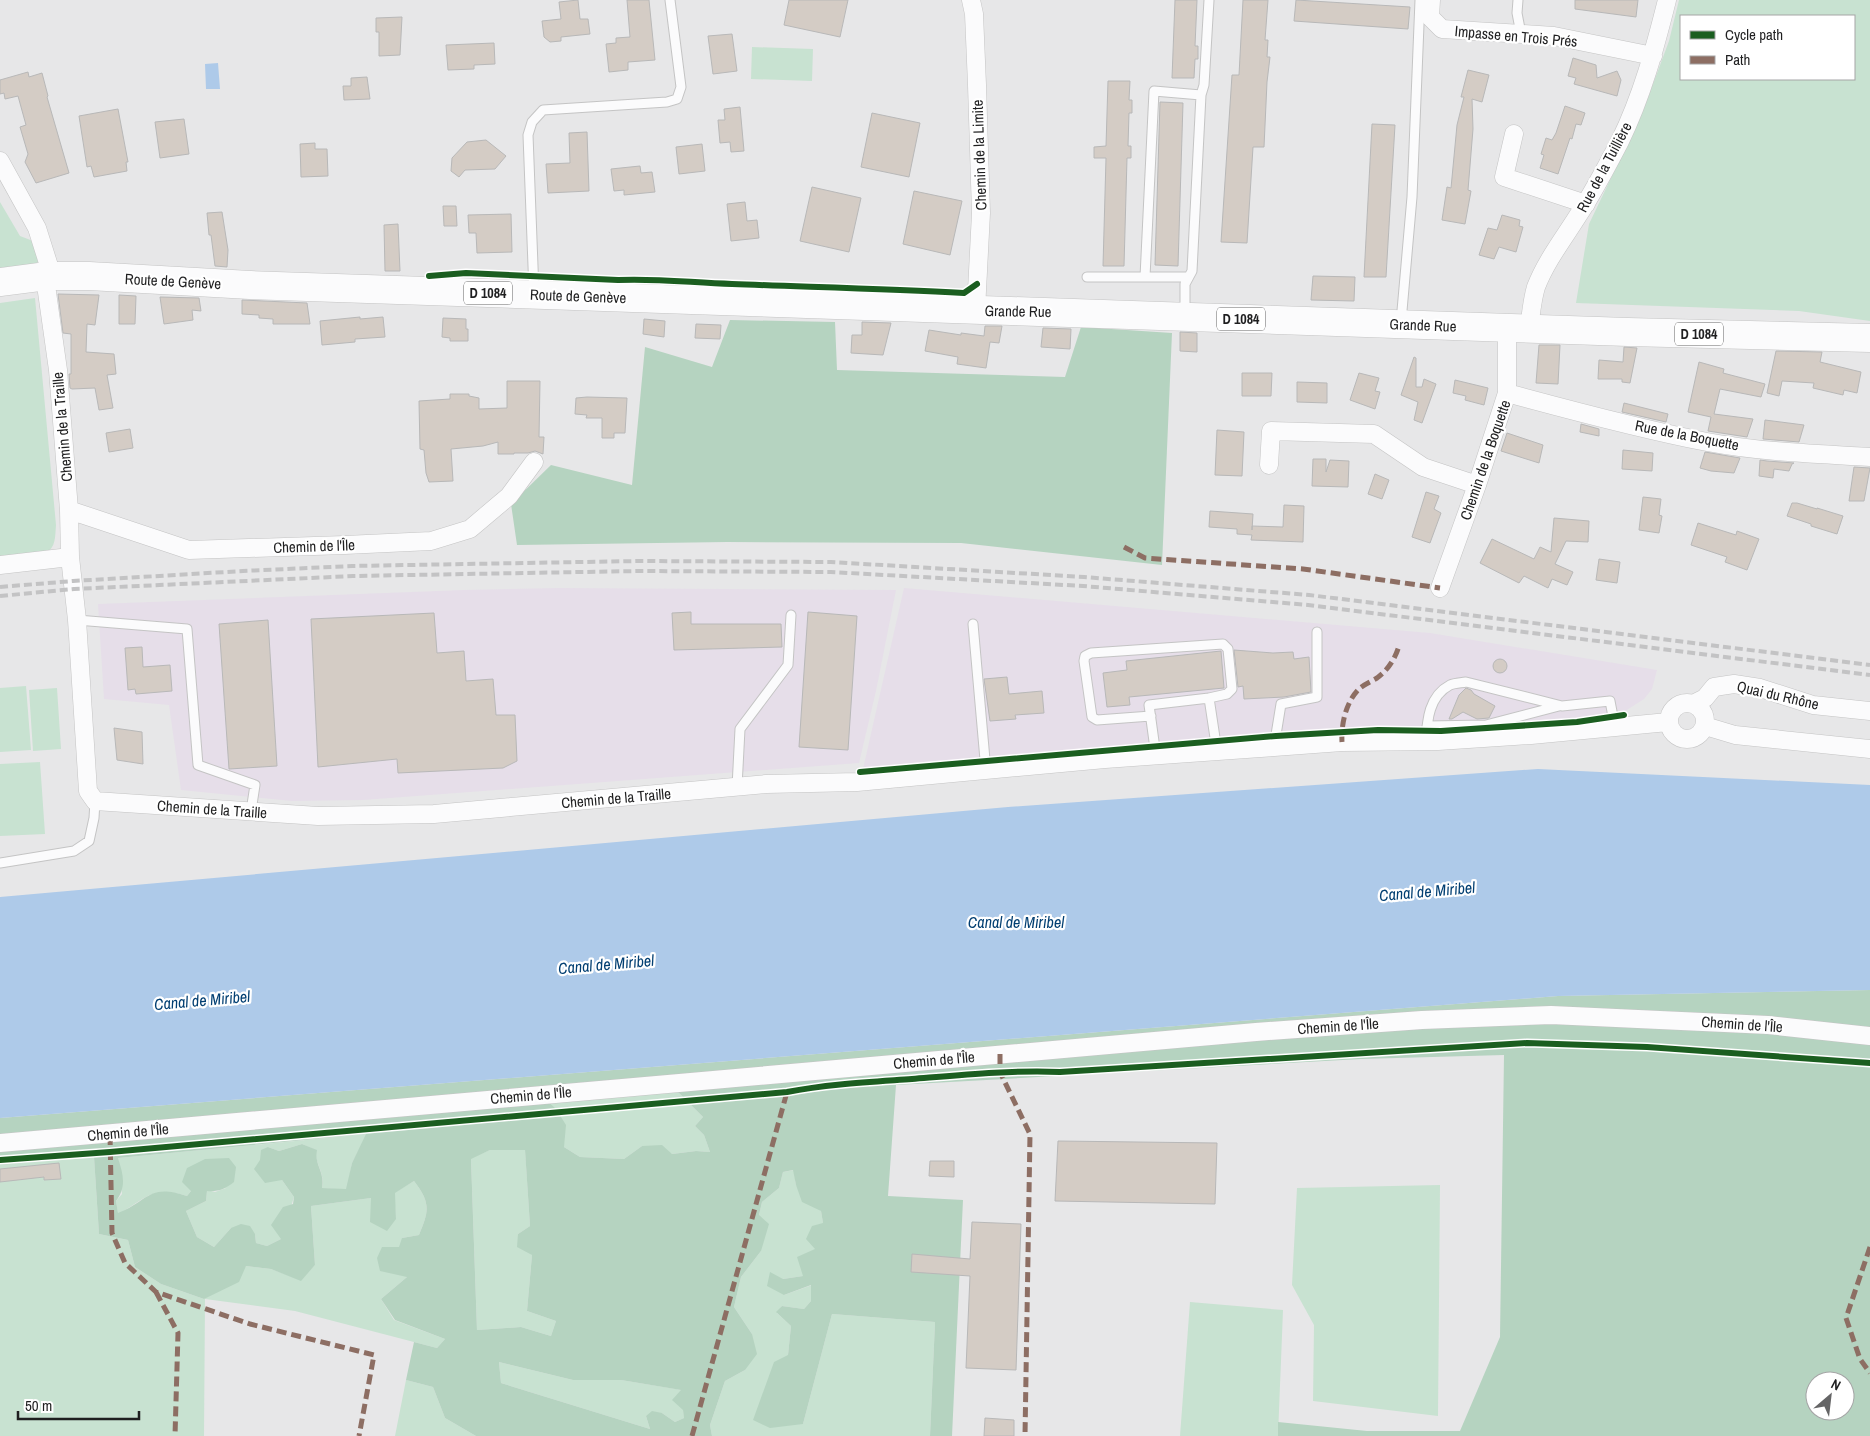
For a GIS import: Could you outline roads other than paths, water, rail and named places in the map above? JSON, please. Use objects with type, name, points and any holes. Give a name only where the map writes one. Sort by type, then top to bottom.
[{"type":"main road","name":"Route de Genève","points":[[0,282],[47,276],[88,276],[250,285],[429,283],[534,295],[976,310]]},
{"type":"main road","name":"Grande Rue","points":[[976,310],[1628,332],[1870,338]]},
{"type":"street","name":"Chemin de la Limite","points":[[971,0],[974,14],[981,213],[976,310]]},
{"type":"street","name":"Impasse en Trois Prés","points":[[1431,0],[1430,17],[1442,29],[1554,36],[1653,56]]},
{"type":"street","name":"Rue de la Tuillière","points":[[1518,328],[1547,264],[1586,204],[1620,140],[1640,94],[1653,56],[1667,0]]},
{"type":"street","points":[[1514,134],[1504,177],[1586,204]]},
{"type":"street","name":"Chemin de la Traille","points":[[0,161],[37,228],[49,266],[46,285],[58,370],[88,791],[95,801],[318,816],[434,814],[766,784],[857,782],[1426,734],[1531,735],[1668,722]]},
{"type":"street","name":"Chemin de la Boquette","points":[[1440,588],[1477,485],[1507,393],[1518,328]]},
{"type":"street","name":"Rue de la Boquette","points":[[1507,393],[1569,410],[1708,442],[1806,454],[1870,457]]},
{"type":"street","points":[[1269,464],[1271,431],[1374,434],[1423,467],[1477,485]]},
{"type":"street","name":"Chemin de l'Île","points":[[69,510],[189,550],[346,546],[431,541],[470,529],[509,496],[534,462]]},
{"type":"street","points":[[0,565],[70,557]]},
{"type":"street","name":"Quai du Rhône","points":[[1693,704],[1705,698],[1714,687],[1734,684],[1760,688],[1813,705],[1870,711]]},
{"type":"street","points":[[1688,703],[1693,704],[1702,712],[1705,726],[1696,737],[1686,740],[1671,731],[1668,722],[1670,714],[1676,706],[1688,703]]},
{"type":"street","points":[[1705,726],[1735,735],[1870,749]]},
{"type":"street","name":"Chemin de l'Île","points":[[0,1143],[1207,1036],[1422,1020],[1551,1015],[1768,1024],[1870,1036]]},
{"type":"lane","points":[[534,295],[528,135],[532,122],[543,110],[667,102],[677,99],[681,87],[670,0]]},
{"type":"lane","points":[[1185,317],[1185,284],[1192,271],[1201,95],[1204,86],[1209,0]]},
{"type":"lane","points":[[1401,324],[1412,197],[1420,0]]},
{"type":"lane","points":[[1518,0],[1517,13],[1520,34]]},
{"type":"lane","points":[[1145,277],[1154,92],[1201,95]]},
{"type":"lane","points":[[1087,276],[1188,277]]},
{"type":"lane","points":[[737,787],[740,729],[788,665],[791,615]]},
{"type":"lane","points":[[77,620],[187,629],[198,766],[255,785],[251,811]]},
{"type":"lane","points":[[973,624],[986,771]]},
{"type":"lane","points":[[1274,747],[1281,704],[1317,697],[1316,632]]},
{"type":"lane","points":[[1151,716],[1097,720],[1092,717],[1085,656],[1091,653],[1224,644],[1228,649],[1232,689],[1228,694],[1149,705],[1151,716],[1156,756]]},
{"type":"lane","points":[[1562,706],[1466,682],[1451,685],[1440,694],[1428,711],[1426,734],[1486,725],[1562,706],[1610,701],[1615,727]]},
{"type":"lane","points":[[1209,698],[1217,751]]},
{"type":"lane","points":[[0,863],[74,851],[90,841],[95,801]]},
{"type":"water","points":[[218,63],[220,89],[206,89],[205,64]]},
{"type":"water","name":"Canal de Miribel","points":[[1538,769],[1870,785],[1870,990],[1558,996],[0,1118],[0,897],[1008,807]]},
{"type":"railway","points":[[0,587],[73,581],[352,566],[639,561],[831,562],[1084,577],[1309,595],[1870,665]]},
{"type":"railway","points":[[0,596],[74,589],[353,576],[639,571],[831,572],[1083,586],[1308,605],[1870,675]]}]
